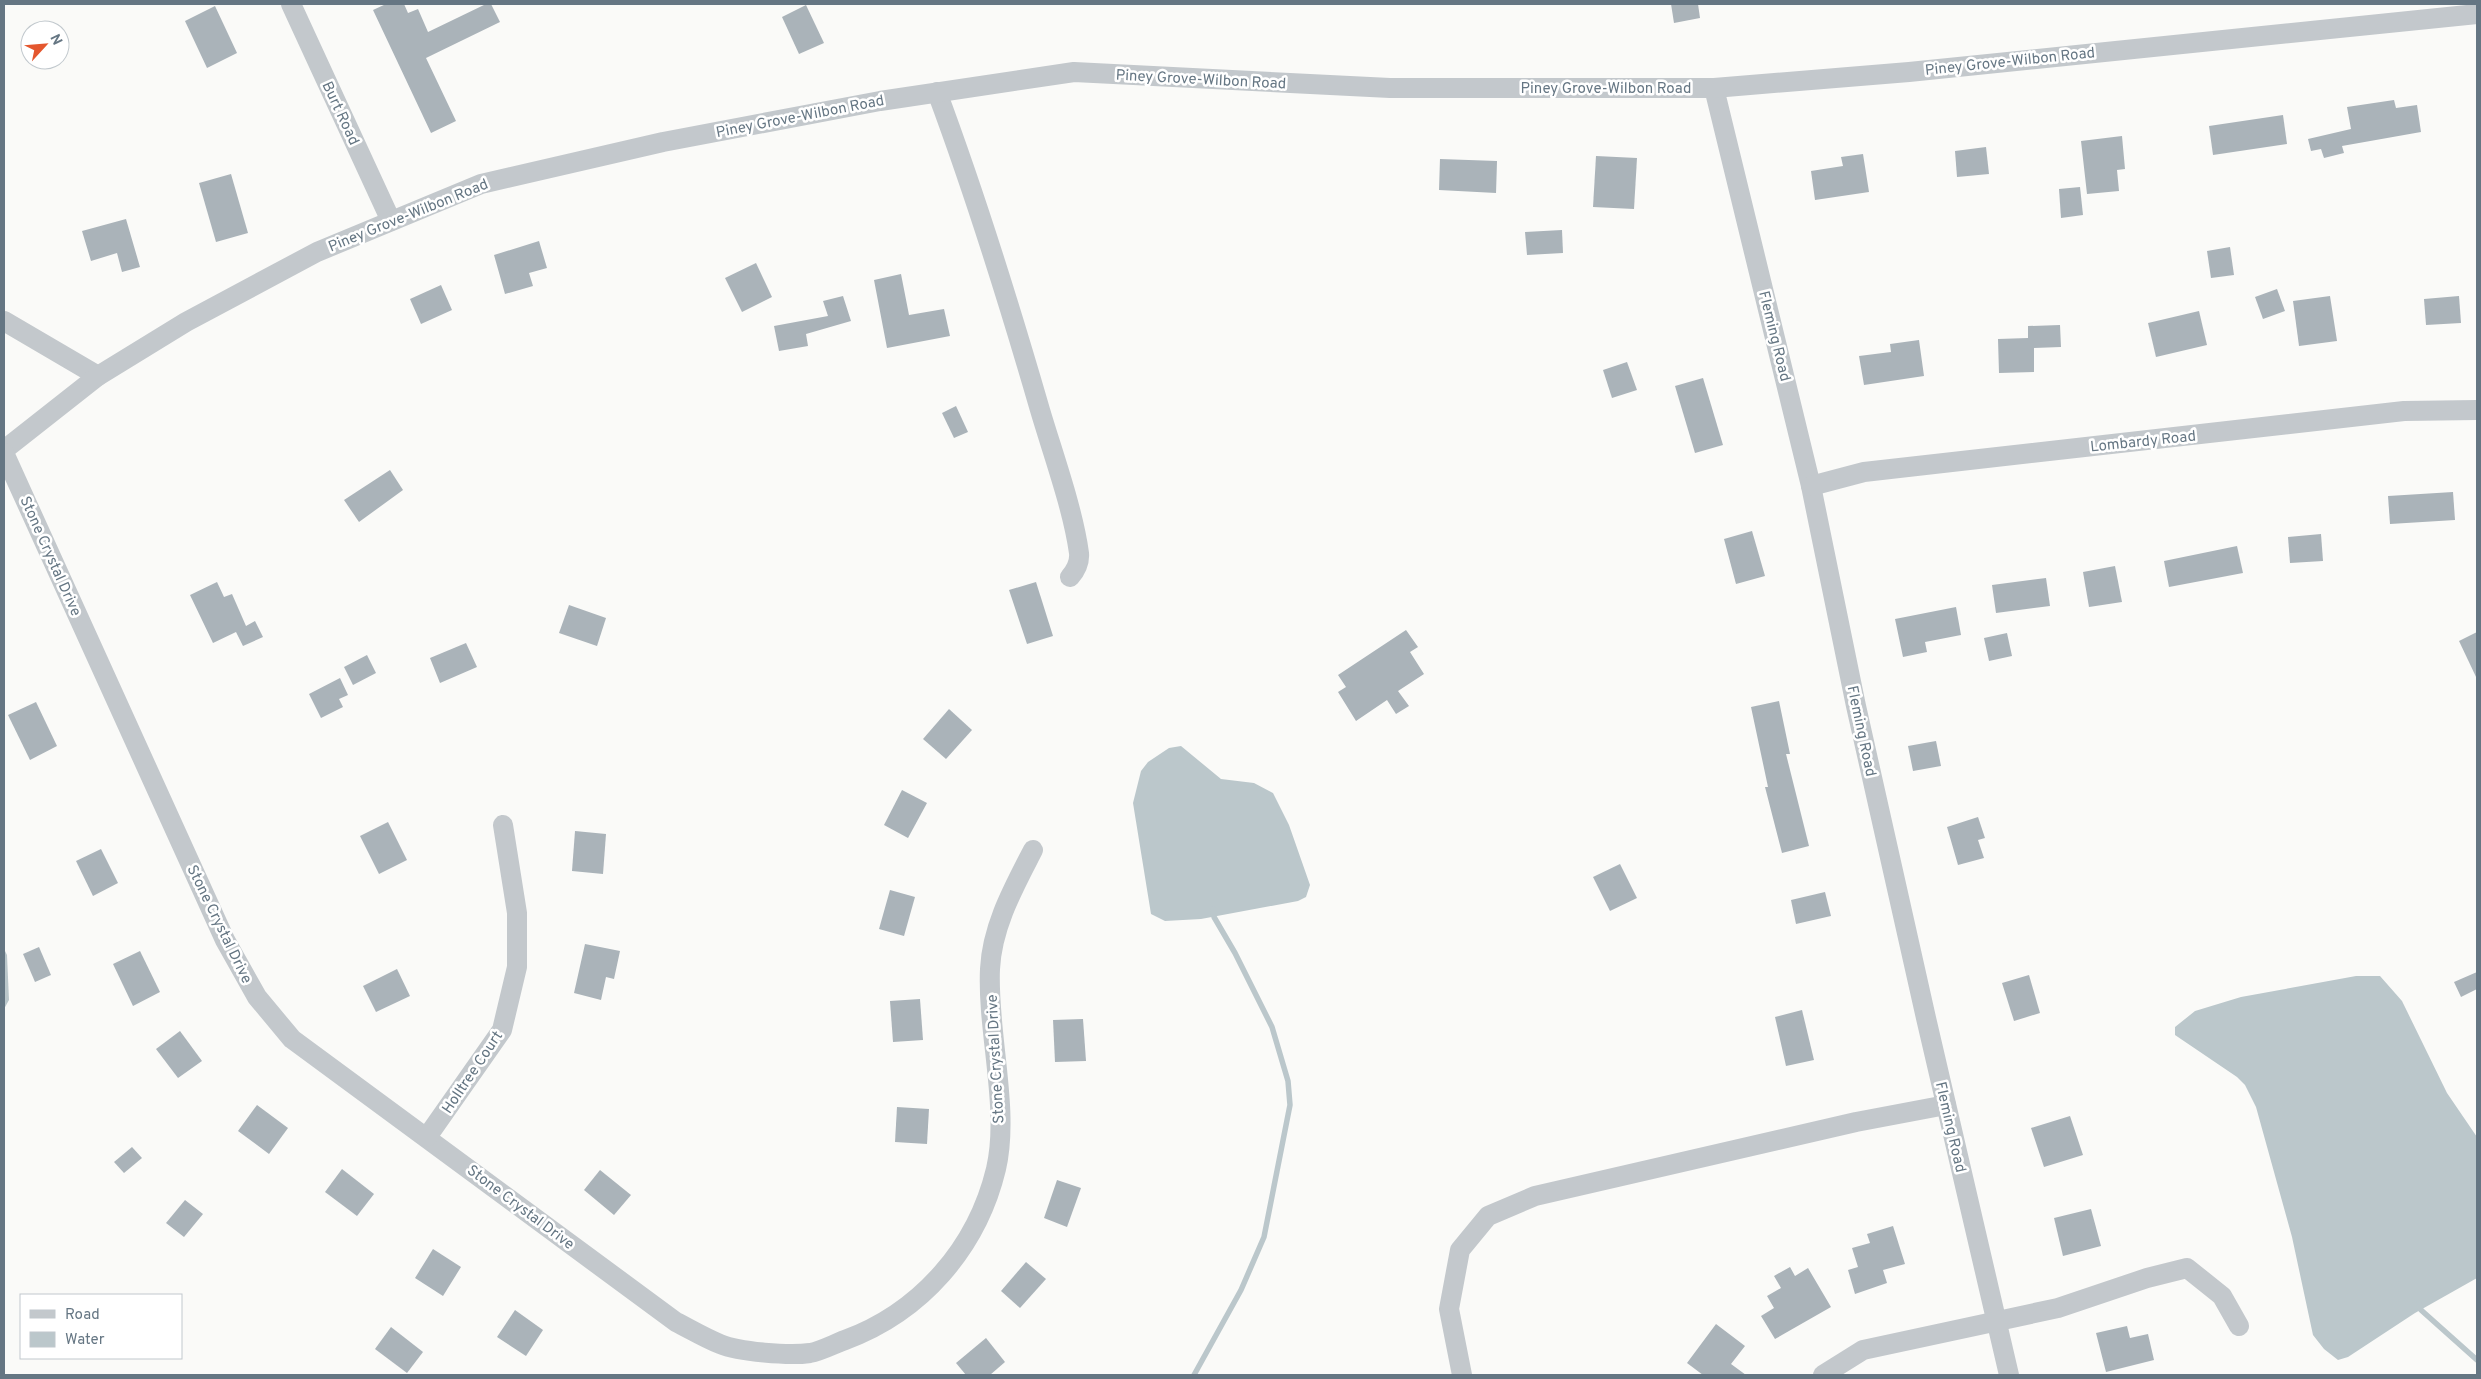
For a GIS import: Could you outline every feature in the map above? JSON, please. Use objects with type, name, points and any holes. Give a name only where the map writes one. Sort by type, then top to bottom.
[{"type":"street","name":"Burt Road","points":[[290,4],[391,221]]},
{"type":"street","name":"Piney Grove-Wilbon Road","points":[[4,451],[98,376],[186,322],[317,252],[391,221],[491,182],[663,142],[880,100],[1074,72],[1390,88],[1714,88],[1910,72],[2477,14]]},
{"type":"street","name":"Fleming Road","points":[[1714,88],[1811,486],[1856,706],[2009,1375]]},
{"type":"street","points":[[937,92],[994,254],[1066,501],[1079,555],[1077,569],[1070,577]]},
{"type":"street","points":[[4,321],[98,376]]},
{"type":"street","name":"Lombardy Road","points":[[1811,486],[1864,472],[2404,412],[2477,410]]},
{"type":"street","name":"Stone Crystal Drive","points":[[4,451],[225,940],[258,997],[292,1038],[676,1322],[721,1344],[774,1353],[809,1353],[873,1330],[913,1302],[938,1281],[960,1252],[983,1210],[996,1168],[1000,1114],[992,1032],[990,968],[1000,916],[1033,850]]},
{"type":"street","name":"Holltree Court","points":[[427,1137],[502,1030],[517,967],[517,913],[503,825]]},
{"type":"street","points":[[1462,1375],[1449,1309],[1460,1250],[1488,1216],[1535,1196],[1562,1189],[1856,1122],[1946,1105]]},
{"type":"street","points":[[1823,1375],[1864,1350],[2058,1308],[2147,1278],[2187,1268],[2222,1296],[2239,1326]]},
{"type":"water","points":[[1181,746],[1221,779],[1254,783],[1273,793],[1289,825],[1310,885],[1306,897],[1298,901],[1201,919],[1165,921],[1151,914],[1133,803],[1141,771],[1148,762],[1169,748]]},
{"type":"water","points":[[4,949],[7,955],[9,1000],[4,1009]]},
{"type":"water","points":[[2356,976],[2380,976],[2402,1001],[2447,1093],[2477,1137],[2477,1278],[2415,1313],[2348,1357],[2338,1360],[2324,1349],[2313,1335],[2292,1237],[2256,1107],[2245,1085],[2237,1077],[2175,1035],[2175,1027],[2195,1011],[2241,997]]},
{"type":"building","points":[[386,4],[404,4],[408,13],[418,9],[428,32],[486,4],[491,4],[500,22],[426,58],[456,121],[431,133],[373,10]]},
{"type":"building","points":[[1671,4],[1698,4],[1700,18],[1674,23]]},
{"type":"building","points":[[806,5],[824,43],[799,54],[782,17]]},
{"type":"building","points":[[215,6],[237,53],[207,68],[185,21]]},
{"type":"building","points":[[2394,100],[2396,108],[2417,105],[2421,132],[2342,146],[2344,153],[2324,158],[2321,149],[2311,151],[2308,139],[2351,129],[2347,107]]},
{"type":"building","points":[[2283,115],[2287,144],[2213,155],[2209,126]]},
{"type":"building","points":[[2122,136],[2125,169],[2117,170],[2119,191],[2087,194],[2081,141]]},
{"type":"building","points":[[1986,147],[1989,174],[1957,177],[1955,151]]},
{"type":"building","points":[[1863,154],[1869,192],[1815,200],[1811,171],[1843,166],[1841,157]]},
{"type":"building","points":[[1596,156],[1637,158],[1634,209],[1593,207]]},
{"type":"building","points":[[1440,159],[1497,161],[1496,193],[1439,190]]},
{"type":"building","points":[[231,174],[248,233],[216,242],[199,183]]},
{"type":"building","points":[[2080,187],[2083,215],[2061,218],[2059,189]]},
{"type":"building","points":[[126,219],[140,267],[122,272],[117,253],[91,261],[82,231]]},
{"type":"building","points":[[1562,230],[1563,253],[1527,255],[1525,232]]},
{"type":"building","points":[[539,241],[547,268],[529,273],[533,286],[505,294],[494,255]]},
{"type":"building","points":[[2230,247],[2234,275],[2211,278],[2207,251]]},
{"type":"building","points":[[756,263],[772,297],[742,312],[725,278]]},
{"type":"building","points":[[901,274],[909,315],[944,309],[950,336],[887,348],[874,280]]},
{"type":"building","points":[[441,285],[452,310],[421,324],[410,299]]},
{"type":"building","points":[[2277,289],[2285,311],[2263,319],[2255,297]]},
{"type":"building","points":[[843,296],[851,321],[806,334],[808,346],[779,351],[774,326],[828,316],[823,301]]},
{"type":"building","points":[[2330,296],[2337,341],[2299,346],[2293,301]]},
{"type":"building","points":[[2459,296],[2461,323],[2426,325],[2424,299]]},
{"type":"building","points":[[2199,311],[2207,345],[2156,357],[2148,323]]},
{"type":"building","points":[[2060,325],[2061,347],[2034,348],[2034,372],[1999,373],[1998,339],[2028,338],[2028,326]]},
{"type":"building","points":[[1919,340],[1924,376],[1864,385],[1859,356],[1891,352],[1890,344]]},
{"type":"building","points":[[1627,362],[1637,390],[1612,398],[1603,370]]},
{"type":"building","points":[[1703,378],[1723,445],[1695,453],[1675,386]]},
{"type":"building","points":[[956,406],[968,432],[954,438],[942,413]]},
{"type":"building","points":[[390,470],[403,490],[359,522],[344,500]]},
{"type":"building","points":[[2453,492],[2455,520],[2390,524],[2388,496]]},
{"type":"building","points":[[1752,531],[1765,576],[1736,584],[1724,539]]},
{"type":"building","points":[[2321,534],[2323,561],[2290,563],[2288,537]]},
{"type":"building","points":[[2237,546],[2243,573],[2169,587],[2164,561]]},
{"type":"building","points":[[2115,566],[2122,602],[2089,607],[2083,572]]},
{"type":"building","points":[[2046,578],[2050,606],[1996,613],[1992,585]]},
{"type":"building","points":[[217,582],[224,597],[232,594],[246,626],[255,621],[263,637],[243,646],[236,632],[213,643],[190,595]]},
{"type":"building","points":[[1036,582],[1053,636],[1027,644],[1009,590]]},
{"type":"building","points":[[569,605],[606,618],[597,646],[559,633]]},
{"type":"building","points":[[1956,607],[1961,635],[1925,642],[1927,652],[1903,657],[1895,619]]},
{"type":"building","points":[[1406,630],[1418,647],[1410,652],[1424,674],[1398,691],[1409,706],[1396,714],[1387,700],[1356,721],[1338,692],[1346,687],[1338,675]]},
{"type":"building","points":[[2477,632],[2477,679],[2459,641]]},
{"type":"building","points":[[2007,633],[2012,656],[1989,661],[1984,638]]},
{"type":"building","points":[[466,643],[477,667],[440,683],[430,658]]},
{"type":"building","points":[[367,655],[376,673],[353,685],[344,667]]},
{"type":"building","points":[[340,678],[348,695],[339,699],[343,707],[321,718],[309,694]]},
{"type":"building","points":[[1779,701],[1790,754],[1786,754],[1809,846],[1782,853],[1765,787],[1768,787],[1751,707]]},
{"type":"building","points":[[36,702],[57,746],[30,760],[8,715]]},
{"type":"building","points":[[949,709],[972,730],[946,759],[923,739]]},
{"type":"building","points":[[1936,741],[1941,766],[1913,771],[1908,746]]},
{"type":"building","points":[[902,790],[927,803],[908,838],[884,825]]},
{"type":"building","points":[[1978,817],[1985,838],[1978,840],[1984,858],[1958,865],[1947,827]]},
{"type":"building","points":[[388,822],[407,860],[379,874],[360,836]]},
{"type":"building","points":[[575,831],[606,834],[603,874],[572,871]]},
{"type":"building","points":[[101,849],[118,883],[93,896],[76,861]]},
{"type":"building","points":[[1620,864],[1637,898],[1610,911],[1593,877]]},
{"type":"building","points":[[890,890],[915,897],[904,936],[879,929]]},
{"type":"building","points":[[1825,892],[1831,916],[1796,924],[1791,900]]},
{"type":"building","points":[[585,944],[620,951],[614,979],[606,977],[601,1000],[574,993]]},
{"type":"building","points":[[39,947],[51,975],[35,982],[23,954]]},
{"type":"building","points":[[140,951],[160,992],[133,1006],[113,964]]},
{"type":"building","points":[[397,969],[410,996],[376,1012],[363,986]]},
{"type":"building","points":[[2477,972],[2477,989],[2461,997],[2454,982]]},
{"type":"building","points":[[2029,975],[2040,1013],[2014,1021],[2002,983]]},
{"type":"building","points":[[920,999],[923,1040],[893,1042],[890,1001]]},
{"type":"building","points":[[1802,1010],[1814,1060],[1786,1066],[1775,1017]]},
{"type":"building","points":[[1083,1019],[1086,1061],[1055,1062],[1053,1020]]},
{"type":"building","points":[[180,1031],[202,1061],[178,1078],[156,1049]]},
{"type":"building","points":[[257,1105],[288,1128],[269,1154],[238,1131]]},
{"type":"building","points":[[897,1107],[929,1109],[927,1144],[895,1142]]},
{"type":"building","points":[[2070,1116],[2083,1155],[2044,1167],[2031,1128]]},
{"type":"building","points":[[132,1147],[142,1158],[124,1173],[114,1162]]},
{"type":"building","points":[[342,1169],[374,1194],[357,1216],[325,1192]]},
{"type":"building","points":[[600,1170],[631,1195],[614,1215],[584,1190]]},
{"type":"building","points":[[1057,1180],[1081,1188],[1067,1227],[1044,1218]]},
{"type":"building","points":[[185,1200],[203,1214],[184,1237],[166,1223]]},
{"type":"building","points":[[2091,1209],[2101,1246],[2063,1256],[2054,1218]]},
{"type":"building","points":[[1893,1226],[1905,1264],[1883,1270],[1887,1283],[1855,1294],[1848,1270],[1858,1267],[1852,1248],[1870,1243],[1867,1234]]},
{"type":"building","points":[[433,1249],[461,1267],[443,1296],[415,1278]]},
{"type":"building","points":[[1026,1262],[1046,1279],[1020,1308],[1001,1291]]},
{"type":"building","points":[[1790,1267],[1795,1276],[1808,1268],[1831,1307],[1775,1339],[1761,1316],[1774,1308],[1767,1296],[1781,1288],[1774,1276]]},
{"type":"building","points":[[515,1310],[543,1330],[526,1356],[497,1337]]},
{"type":"building","points":[[1716,1324],[1745,1346],[1731,1364],[1746,1375],[1703,1375],[1687,1363]]},
{"type":"building","points":[[2127,1326],[2130,1338],[2148,1334],[2154,1360],[2106,1372],[2096,1333]]},
{"type":"building","points":[[391,1327],[423,1352],[407,1373],[375,1349]]},
{"type":"building","points":[[986,1338],[1005,1362],[990,1375],[966,1375],[956,1363]]},
{"type":"waterway","points":[[1194,1375],[1241,1290],[1264,1237],[1290,1105],[1288,1081],[1272,1027],[1235,953],[1214,917],[1213,909]]},
{"type":"waterway","points":[[2419,1303],[2421,1310],[2477,1360]]}]
